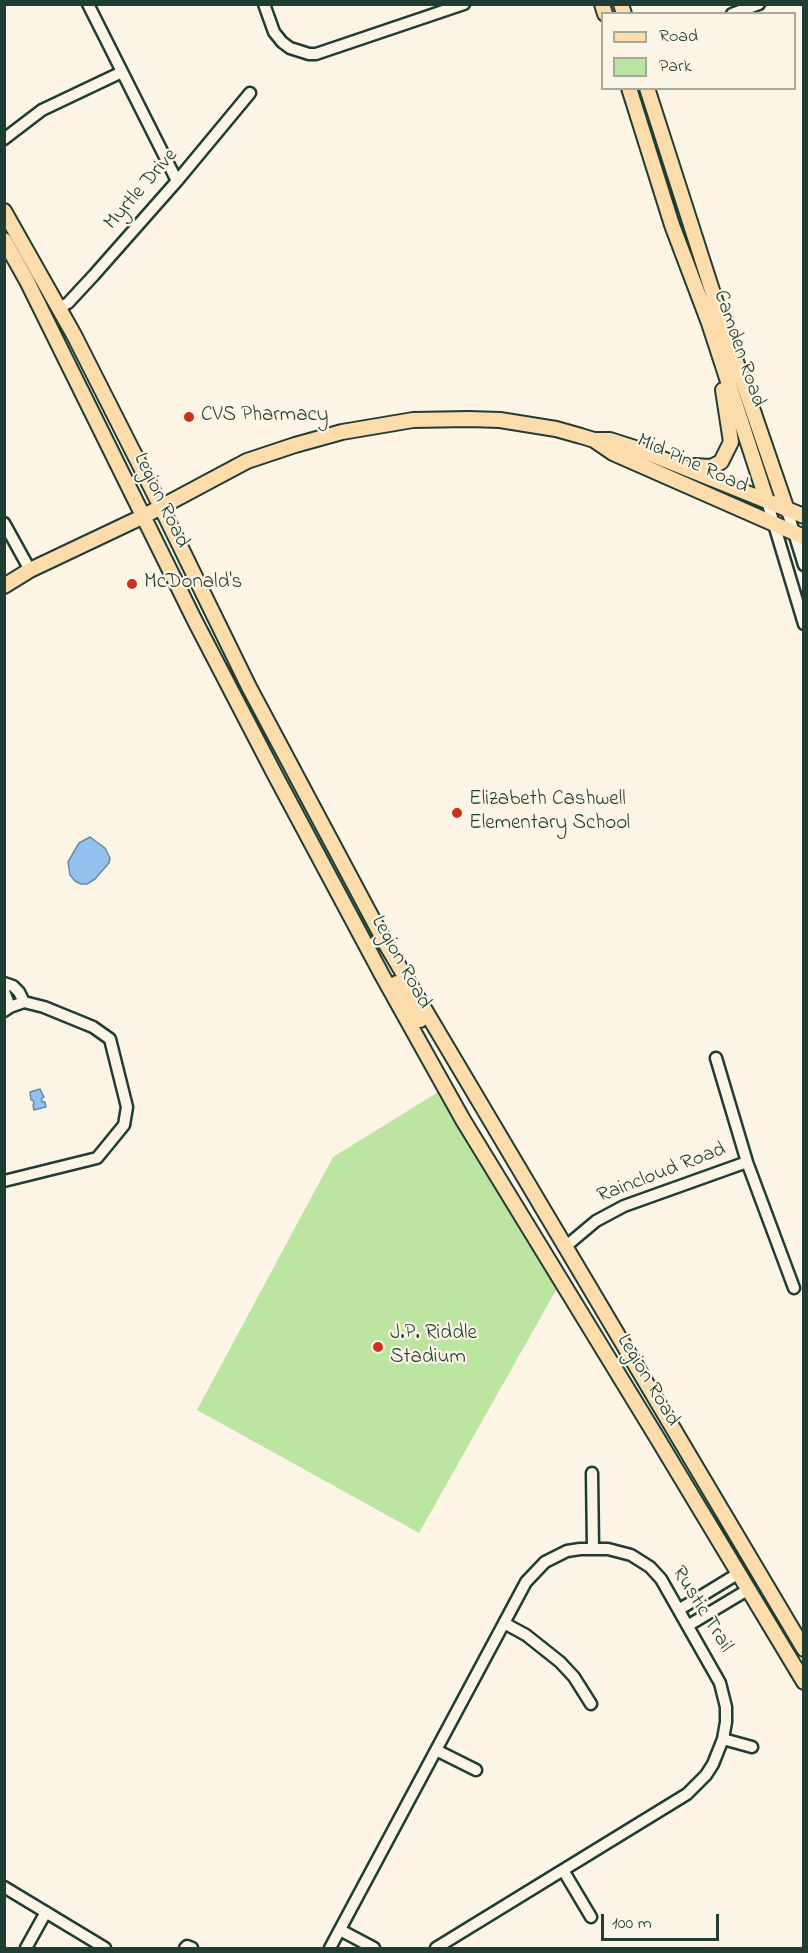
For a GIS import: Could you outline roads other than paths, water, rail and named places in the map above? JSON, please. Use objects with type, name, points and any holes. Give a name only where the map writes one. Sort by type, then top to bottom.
[{"type":"main road","name":"Camden Road","points":[[630,90],[672,225],[709,323],[767,501]]},
{"type":"main road","name":"Camden Road","points":[[648,90],[718,309],[787,510]]},
{"type":"main road","name":"Legion Road","points":[[4,211],[59,308],[161,507],[243,676],[393,957],[802,1647]]},
{"type":"main road","name":"Legion Road","points":[[4,240],[27,281],[213,656],[382,975],[463,1120],[804,1682]]},
{"type":"main road","points":[[664,458],[711,467],[721,462],[731,442],[709,323]]},
{"type":"main road","name":"Mid Pine Road","points":[[4,586],[30,570],[144,516],[225,472],[269,453],[342,432],[386,424],[440,419],[500,420],[555,429],[594,440],[610,440],[664,458],[804,516]]},
{"type":"main road","name":"Mid Pine Road","points":[[594,440],[613,453],[799,535]]},
{"type":"main road","points":[[213,656],[235,682],[273,751],[282,750]]},
{"type":"main road","points":[[268,760],[278,763],[304,809],[320,820]]},
{"type":"main road","points":[[314,848],[329,863],[382,957],[387,960],[393,957]]},
{"type":"main road","points":[[382,975],[387,971],[390,972],[456,1079],[478,1102]]},
{"type":"main road","points":[[546,1254],[557,1253],[618,1351],[632,1361]]},
{"type":"main road","points":[[656,1436],[667,1443],[741,1557],[749,1559]]},
{"type":"main road","points":[[739,1573],[746,1572],[751,1576],[793,1641],[802,1647]]},
{"type":"street","points":[[88,4],[177,181]]},
{"type":"street","points":[[264,4],[274,32],[282,42],[290,48],[316,54],[464,4]]},
{"type":"street","points":[[737,12],[759,4]]},
{"type":"street","points":[[4,139],[42,110],[122,72]]},
{"type":"street","name":"Myrtle Drive","points":[[59,308],[68,303],[177,181],[250,93]]},
{"type":"street","name":"Camden Road","points":[[767,501],[804,624]]},
{"type":"street","name":"Camden Road","points":[[787,510],[799,535],[804,565]]},
{"type":"street","points":[[4,523],[30,570]]},
{"type":"street","points":[[4,983],[13,986],[22,997]]},
{"type":"street","points":[[4,1181],[97,1158],[124,1125],[127,1107],[110,1039],[93,1027],[22,997],[5,993],[7,1009]]},
{"type":"street","points":[[7,1009],[22,997]]},
{"type":"street","name":"Raincloud Road","points":[[716,1058],[747,1162],[794,1288]]},
{"type":"street","name":"Raincloud Road","points":[[565,1247],[596,1221],[624,1206],[747,1162]]},
{"type":"street","points":[[592,1473],[592,1548]]},
{"type":"street","name":"Rustic Trail","points":[[330,1948],[526,1582],[535,1570],[556,1556],[573,1550],[592,1548],[619,1551],[642,1561],[661,1579],[720,1683],[726,1707],[726,1722],[719,1751],[706,1775],[687,1794],[436,1948]]},
{"type":"street","points":[[680,1609],[739,1573]]},
{"type":"street","points":[[689,1625],[749,1589]]},
{"type":"street","points":[[504,1623],[526,1635],[561,1662],[574,1677],[591,1704]]},
{"type":"street","points":[[723,1739],[753,1747]]},
{"type":"street","points":[[436,1750],[476,1770]]},
{"type":"street","points":[[563,1870],[591,1917]]},
{"type":"street","points":[[4,1887],[105,1948]]},
{"type":"street","points":[[26,1948],[46,1912]]},
{"type":"street","points":[[340,1930],[374,1948]]},
{"type":"water","points":[[90,837],[105,848],[110,858],[109,863],[95,879],[87,884],[81,884],[70,875],[68,862],[79,843]]},
{"type":"water","points":[[40,1089],[44,1097],[42,1102],[45,1102],[46,1107],[34,1110],[30,1092]]},
{"type":"place","name":"CVS Pharmacy","points":[[189,417]]},
{"type":"place","name":"McDonald's","points":[[132,584]]},
{"type":"place","name":"Elizabeth Cashwell Elementary School","points":[[457,813]]},
{"type":"place","name":"J.P. Riddle Stadium","points":[[378,1347]]}]
